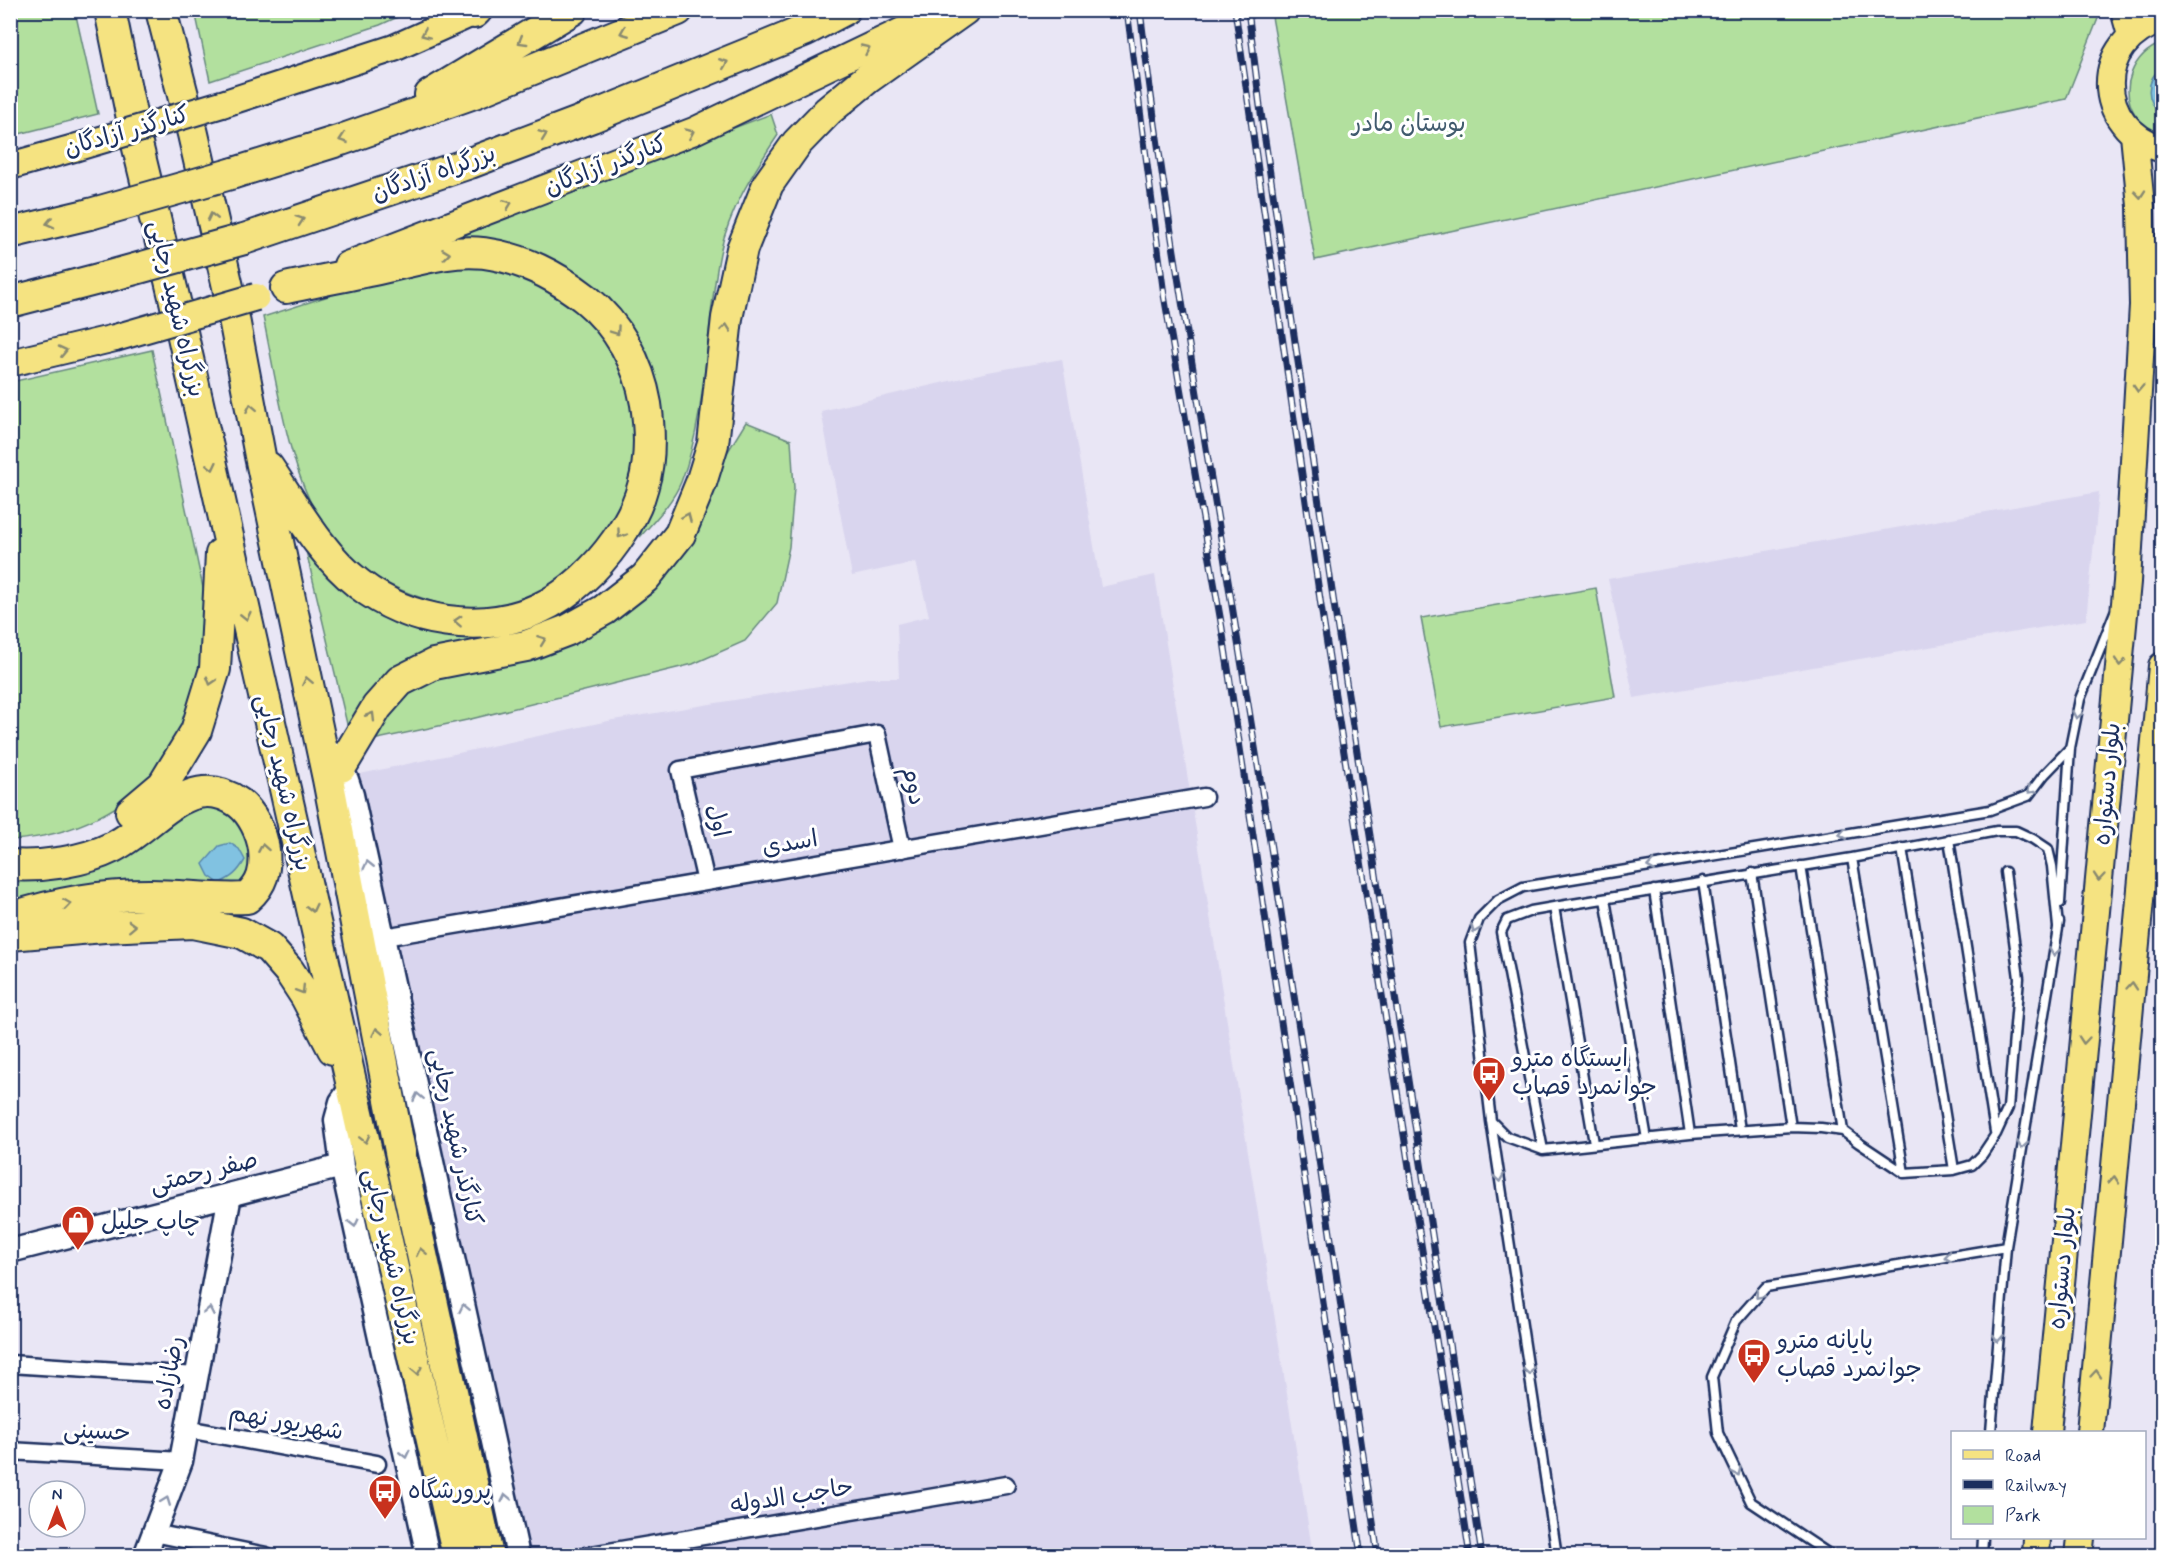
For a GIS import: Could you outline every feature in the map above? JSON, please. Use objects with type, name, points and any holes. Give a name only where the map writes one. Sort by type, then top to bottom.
[{"type":"highway","points":[[91,10],[124,81]]},
{"type":"highway","name":"بزرگراه شهید رجایی","points":[[110,10],[124,81],[458,1556]]},
{"type":"highway","name":"بزرگراه شهید رجایی","points":[[161,10],[193,134],[228,287],[404,1172],[488,1556]]},
{"type":"highway","points":[[374,128],[572,10]]},
{"type":"highway","points":[[10,232],[90,214],[234,173],[374,128],[474,93],[678,10]]},
{"type":"highway","name":"بزرگراه آزادگان","points":[[10,302],[244,239],[470,163],[592,117],[806,30],[844,10]]},
{"type":"highway","points":[[341,766],[376,707],[400,681],[434,664],[526,646],[568,630],[604,610],[645,578],[680,534],[701,483],[712,444],[729,306],[742,249],[768,184],[797,143],[828,111],[868,78],[964,10]]},
{"type":"highway","points":[[260,456],[329,557],[360,585],[387,602],[423,617],[455,622],[483,622],[512,618],[540,608],[564,594],[587,575],[607,554],[628,524],[643,487],[649,457],[649,425],[643,389],[635,364],[616,329],[595,307],[570,287],[542,271],[516,261],[483,253],[459,253],[418,259],[286,288]]},
{"type":"highway","points":[[10,853],[61,848],[116,825],[163,785],[196,731],[215,669],[224,518]]},
{"type":"highway","points":[[10,865],[26,866],[70,861],[112,847],[145,827],[175,801],[194,792],[213,791],[230,796],[245,807],[257,825],[264,848],[264,870],[258,889],[247,898],[148,895],[111,898],[37,909],[10,918]]},
{"type":"highway","points":[[10,935],[104,927],[193,923],[242,933],[269,948],[289,971],[306,997],[352,1086]]},
{"type":"main road","name":"کنارگذر آزادگان","points":[[10,363],[115,338],[286,288],[507,205],[694,131],[946,10]]},
{"type":"main road","points":[[2124,10],[2131,35]]},
{"type":"main road","name":"کنارگذر آزادگان","points":[[10,166],[222,104],[394,48],[477,11]]},
{"type":"main road","points":[[2163,20],[2148,24],[2131,35],[2119,50],[2112,68],[2110,86],[2114,107],[2121,122],[2147,144],[2163,149]]},
{"type":"main road","name":"بلوار دستواره","points":[[2047,1431],[2127,582],[2143,305],[2142,206],[2134,135]]},
{"type":"main road","name":"بلوار دستواره","points":[[2091,1431],[2163,666]]},
{"type":"main road","points":[[2036,1556],[2037,1539]]},
{"type":"main road","points":[[2079,1556],[2081,1539]]},
{"type":"street","name":"اول","points":[[706,882],[680,770],[877,734]]},
{"type":"street","name":"دوم","points":[[877,734],[902,849]]},
{"type":"street","name":"کنارگذر شهید رجایی","points":[[319,738],[341,766],[351,795],[518,1556]]},
{"type":"street","name":"اسدی","points":[[384,938],[1204,797]]},
{"type":"street","points":[[352,1086],[341,1102],[336,1120],[342,1166],[428,1556]]},
{"type":"street","name":"صفر رحمتی","points":[[10,1251],[342,1166]]},
{"type":"street","name":"رضازاده","points":[[145,1556],[181,1461],[230,1195]]},
{"type":"street","points":[[10,1364],[197,1376]]},
{"type":"street","name":"شهریور نهم","points":[[187,1429],[377,1464]]},
{"type":"street","name":"حسینی","points":[[10,1451],[181,1461]]},
{"type":"street","name":"حاجب الدوله","points":[[644,1546],[1006,1485]]},
{"type":"street","points":[[154,1533],[266,1556]]},
{"type":"lane","points":[[1991,1431],[2006,1247],[2058,927],[2070,748],[2080,699],[2127,582]]},
{"type":"lane","points":[[1557,1556],[1491,1120],[1470,943],[1479,919],[1498,900],[1523,887],[1990,810],[2028,796],[2070,748]]},
{"type":"lane","points":[[1543,1150],[1501,932],[1507,920],[1531,911],[1852,858],[1997,831],[2016,831],[2048,849],[2052,866],[2058,927]]},
{"type":"lane","points":[[1949,839],[1996,1134]]},
{"type":"lane","points":[[1902,848],[1954,1170]]},
{"type":"lane","points":[[1852,858],[1904,1173]]},
{"type":"lane","points":[[1801,866],[1843,1131]]},
{"type":"lane","points":[[1491,1120],[1507,1137],[1543,1150],[1690,1134],[1791,1127],[1843,1131],[1904,1173],[1954,1170],[1972,1165],[1996,1134],[2008,1108],[2019,978],[2005,872]]},
{"type":"lane","points":[[1752,873],[1791,1127]]},
{"type":"lane","points":[[1703,881],[1740,1130]]},
{"type":"lane","points":[[1654,890],[1690,1134]]},
{"type":"lane","points":[[1605,899],[1647,1139]]},
{"type":"lane","points":[[1554,907],[1593,1143]]},
{"type":"lane","points":[[1832,1556],[1751,1502],[1718,1433],[1712,1377],[1736,1321],[1766,1287],[2006,1247]]},
{"type":"lane","points":[[1982,1556],[1983,1539]]},
{"type":"lane","name":"حاجب الدوله","points":[[585,1556],[644,1546]]},
{"type":"shaded area","points":[[1062,359],[1101,587],[1155,575],[1313,1555],[526,1555],[351,776],[613,720],[868,678],[899,678],[897,624],[929,616],[916,562],[852,576],[821,411],[988,372]]},
{"type":"shaded area","points":[[2099,492],[2086,620],[1634,698],[1608,579]]},
{"type":"green space","points":[[11,10],[75,11],[98,114],[11,136]]},
{"type":"green space","points":[[195,10],[411,11],[380,25],[210,81]]},
{"type":"green space","name":"بوستان مادر","points":[[1271,10],[2101,11],[2066,99],[1315,260]]},
{"type":"green space","points":[[2162,43],[2162,67],[2152,78],[2150,88],[2159,111],[2162,113],[2162,136],[2139,120],[2128,94],[2131,73],[2136,64],[2143,55]]},
{"type":"green space","points":[[771,114],[778,135],[751,177],[736,206],[720,253],[701,399],[690,456],[673,497],[640,537],[646,513],[646,364],[536,256],[375,263]]},
{"type":"green space","points":[[458,264],[523,275],[558,294],[589,319],[608,346],[623,377],[632,410],[636,443],[627,494],[598,547],[587,560],[557,582],[540,591],[505,604],[471,609],[436,603],[391,585],[366,571],[344,553],[326,531],[302,482],[293,455],[263,317],[400,273]]},
{"type":"green space","points":[[152,350],[208,611],[204,659],[194,706],[167,759],[153,777],[118,806],[77,826],[55,833],[11,840],[11,382]]},
{"type":"green space","points":[[746,422],[791,440],[794,488],[789,547],[777,603],[745,641],[693,664],[467,720],[373,740],[387,710],[415,685],[594,628],[719,466]]},
{"type":"green space","points":[[307,555],[347,590],[438,632],[493,636],[434,651],[351,741]]},
{"type":"green space","points":[[1596,588],[1615,697],[1441,727],[1421,618]]},
{"type":"green space","points":[[218,806],[240,823],[249,843],[254,863],[240,886],[11,899],[10,878],[186,808]]},
{"type":"water","points":[[2162,67],[2162,113],[2152,103],[2149,90],[2153,78]]},
{"type":"water","points":[[230,843],[239,849],[245,860],[234,874],[219,883],[209,876],[203,864],[219,846]]},
{"type":"railway","points":[[1127,10],[1164,295],[1222,628],[1361,1556]]},
{"type":"railway","points":[[1140,10],[1172,241],[1272,857],[1378,1556]]},
{"type":"railway","points":[[1235,10],[1321,606],[1470,1556]]},
{"type":"railway","points":[[1248,10],[1260,106],[1334,604],[1482,1556]]},
{"type":"place","name":"ایستگاه مترو جوانمرد قصاب","points":[[1489,1102]]},
{"type":"place","name":"چاپ جلیل","points":[[78,1251]]},
{"type":"place","name":"پایانه مترو جوانمرد قصاب","points":[[1754,1384]]},
{"type":"place","name":"پرورشگاه","points":[[385,1520]]}]
